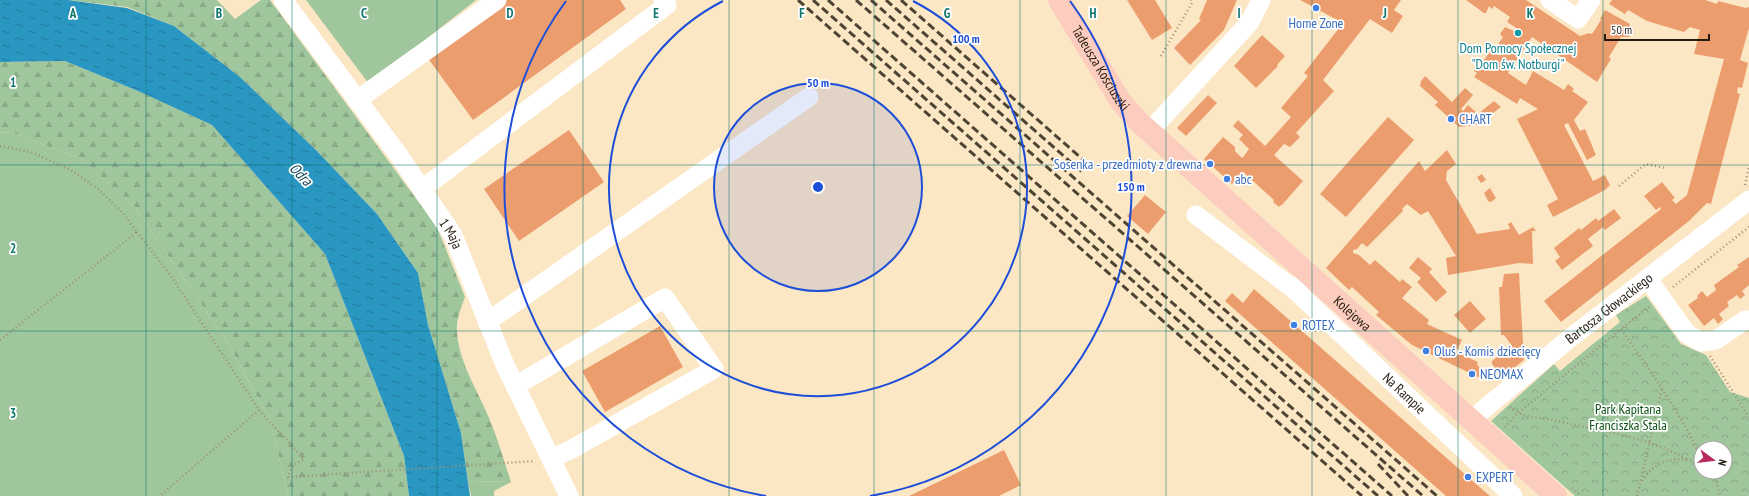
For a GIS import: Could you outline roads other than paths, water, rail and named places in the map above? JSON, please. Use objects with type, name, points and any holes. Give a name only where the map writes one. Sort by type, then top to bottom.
[{"type":"main road","name":"Tadeusza Kościuszki","points":[[1059,0],[1121,102],[1149,132]]},
{"type":"main road","name":"Kolejowa","points":[[1149,132],[1302,282],[1472,419],[1556,496]]},
{"type":"street","name":"1 Maja","points":[[284,0],[422,189],[453,235],[487,322],[515,386],[569,496]]},
{"type":"street","points":[[357,100],[497,0]]},
{"type":"street","points":[[422,189],[666,5],[663,0]]},
{"type":"street","points":[[1149,132],[1250,22],[1260,0]]},
{"type":"street","points":[[1550,0],[1578,19],[1591,0]]},
{"type":"street","points":[[487,322],[809,97]]},
{"type":"street","name":"Bartosza Głowackiego","points":[[1472,419],[1569,339],[1749,200]]},
{"type":"street","name":"Na Rampie","points":[[1196,215],[1302,282],[1513,496]]},
{"type":"street","points":[[1648,279],[1687,334],[1701,342],[1716,340],[1744,320],[1749,320]]},
{"type":"street","points":[[515,386],[665,298],[714,369],[572,449],[551,459]]},
{"type":"water","name":"Odra","points":[[0,0],[68,0],[127,8],[174,26],[240,77],[317,151],[377,214],[418,273],[428,325],[461,433],[470,496],[409,496],[404,456],[325,254],[212,125],[138,91],[65,61],[0,62]]},
{"type":"railway","points":[[798,0],[1362,496]]},
{"type":"railway","points":[[813,0],[1378,496]]},
{"type":"railway","points":[[828,0],[1392,496]]},
{"type":"railway","points":[[856,0],[1423,496]]},
{"type":"railway","points":[[871,0],[1437,496]]},
{"type":"railway","points":[[886,0],[1082,172]]},
{"type":"railway","points":[[901,0],[1088,164]]},
{"type":"railway","points":[[1378,464],[1408,496]]},
{"type":"place","name":"Home Zone","points":[[1316,8]]},
{"type":"place","name":"Dom Pomocy Społecznej \"Dom św. Notburgi\"","points":[[1518,33]]},
{"type":"place","name":"CHART","points":[[1451,119]]},
{"type":"place","name":"Sosenka - przedmioty z drewna","points":[[1210,164]]},
{"type":"place","name":"abc","points":[[1227,179]]},
{"type":"place","name":"ROTEX","points":[[1294,325]]},
{"type":"place","name":"Oluś - Komis dziecięcy","points":[[1426,351]]},
{"type":"place","name":"NEOMAX","points":[[1472,374]]},
{"type":"place","name":"EXPERT","points":[[1468,477]]},
{"type":"park label","name":"Park Kapitana Franciszka Stala","points":[[1628,418]]}]
